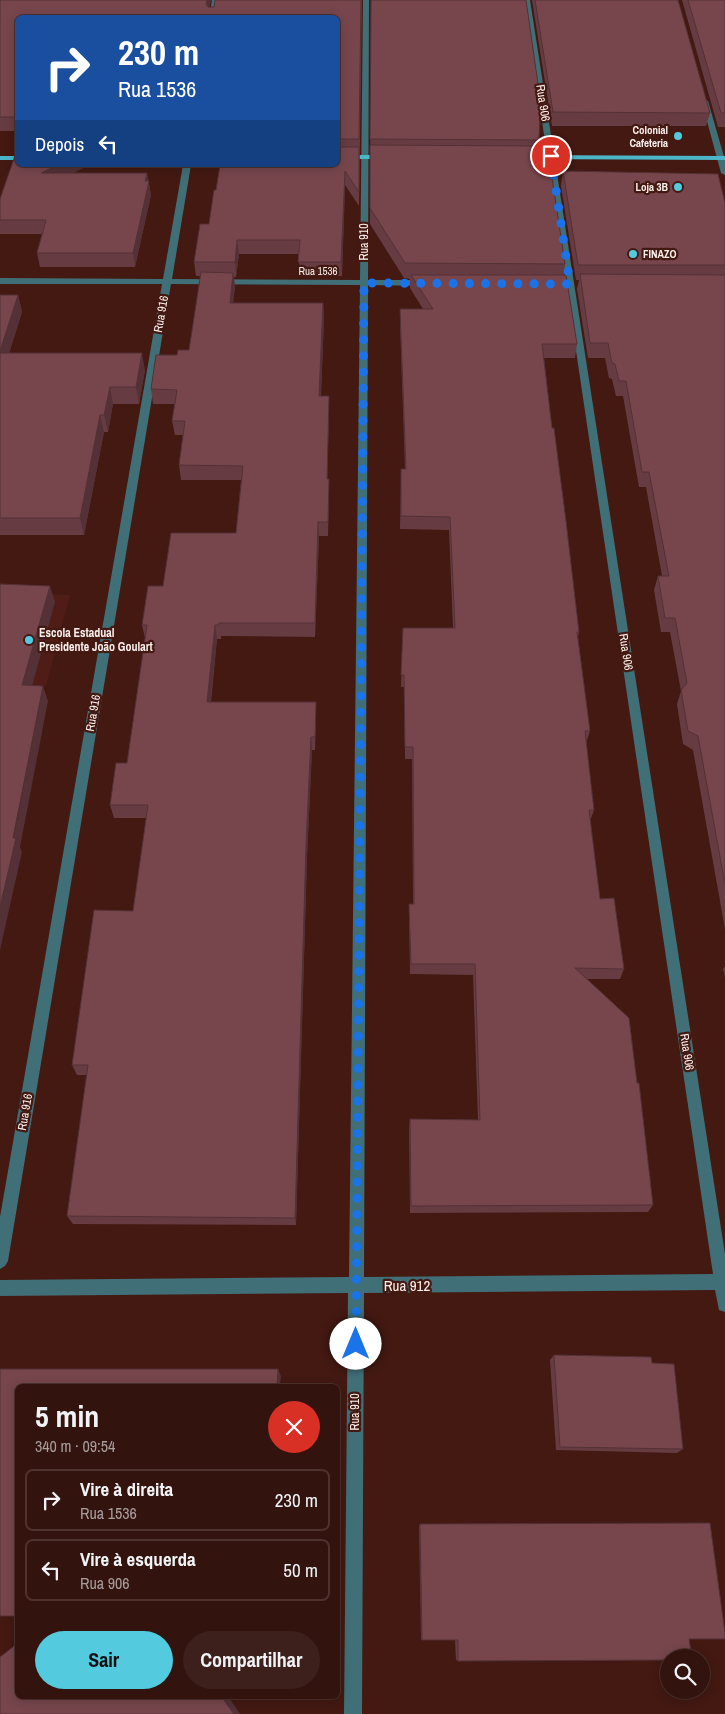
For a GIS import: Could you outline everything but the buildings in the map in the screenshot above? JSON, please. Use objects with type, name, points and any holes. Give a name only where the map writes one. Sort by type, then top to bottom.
[{"type":"main road","points":[[340,157],[394,157]]},
{"type":"main road","points":[[512,157],[723,158]]},
{"type":"main road","points":[[0,158],[15,158]]},
{"type":"street","points":[[212,15],[215,0]]},
{"type":"street","name":"Rua 910","points":[[353,1714],[366,0]]},
{"type":"street","name":"Rua 906","points":[[527,0],[725,1304]]},
{"type":"street","points":[[702,93],[723,158],[725,172]]},
{"type":"street","name":"Rua 916","points":[[0,1261],[187,167]]},
{"type":"street","name":"Rua 1536","points":[[0,281],[433,283]]},
{"type":"street","name":"Rua 912","points":[[0,1288],[723,1282]]},
{"type":"shaded area","name":"Escola Estadual Presidente João Goulart","points":[[0,592],[70,595],[46,686],[0,684]]},
{"type":"place","name":"Colonial Cafeteria","points":[[678,136]]},
{"type":"place","name":"Loja 3B","points":[[678,187]]},
{"type":"place","name":"FINAZO","points":[[633,254]]},
{"type":"place","name":"Escola Estadual Presidente João Goulart","points":[[29,640]]},
{"type":"route","points":[[356,1344],[364,283],[570,284],[551,156]]}]
